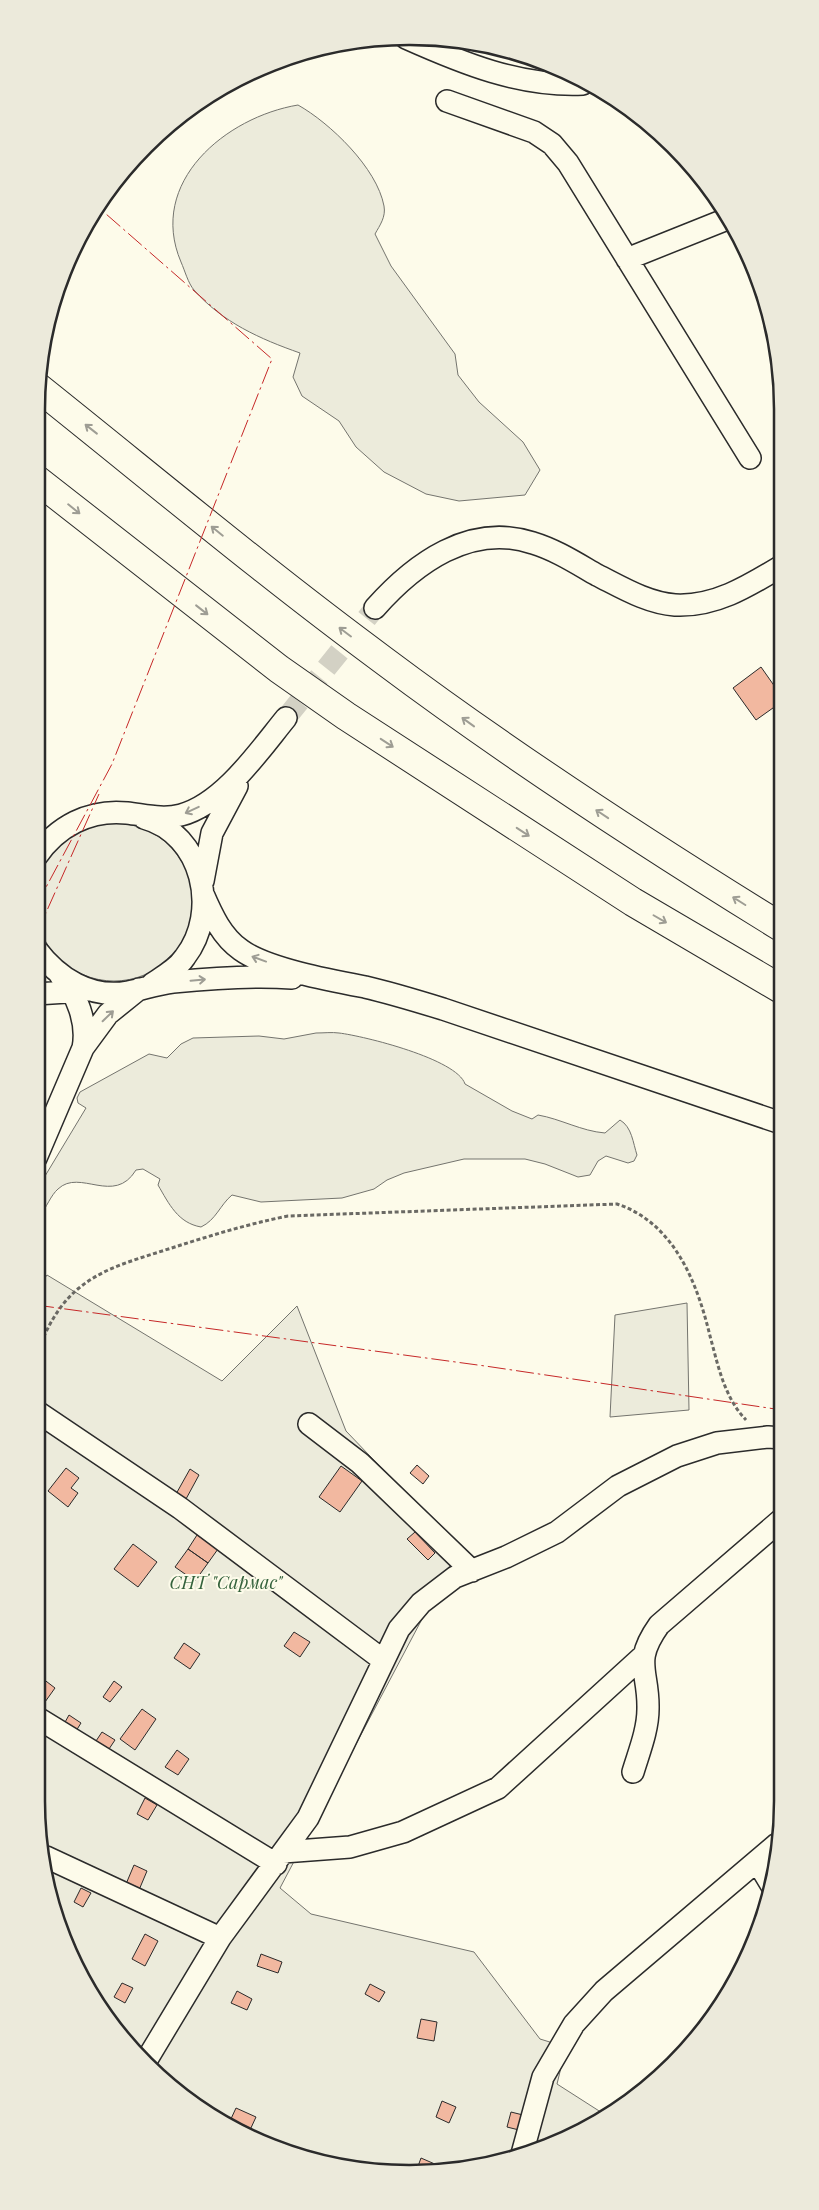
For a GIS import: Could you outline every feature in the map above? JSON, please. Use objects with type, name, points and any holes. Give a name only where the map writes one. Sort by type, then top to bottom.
[{"type":"highway","points":[[46,393],[252,559],[384,661],[509,752],[635,836],[774,923]]},
{"type":"highway","points":[[45,486],[271,663],[346,716],[632,902],[774,985]]},
{"type":"street","points":[[423,46],[464,64],[515,78],[571,83]]},
{"type":"street","points":[[447,101],[534,132],[552,144],[568,163],[750,458]]},
{"type":"street","points":[[628,259],[722,221]]},
{"type":"street","points":[[375,608],[409,574],[424,563],[468,542],[490,538],[508,538],[532,542],[555,552],[627,591],[650,600],[674,604],[700,603],[724,598],[774,570]]},
{"type":"street","points":[[45,847],[58,832],[71,823],[99,813],[126,813],[165,817],[180,815],[210,801],[255,756],[286,718]]},
{"type":"street","points":[[45,1137],[83,1048],[108,1014],[144,987],[172,971],[185,958],[194,944],[203,913],[203,890],[212,833],[220,814],[255,756]]},
{"type":"street","points":[[126,813],[160,825],[179,840],[196,865],[203,890],[220,928],[241,951],[270,963],[339,983],[388,993],[443,1009],[774,1121]]},
{"type":"street","points":[[45,961],[74,986],[85,1026],[83,1048]]},
{"type":"street","points":[[45,992],[74,986],[106,992],[240,977],[276,977],[339,983]]},
{"type":"street","points":[[45,1417],[180,1508],[383,1660]]},
{"type":"street","points":[[309,1424],[360,1463],[472,1571]]},
{"type":"street","points":[[149,2055],[220,1938],[308,1818],[399,1629],[421,1603],[455,1577],[506,1557],[557,1532],[618,1486],[677,1456],[717,1443],[774,1438]]},
{"type":"street","points":[[633,1772],[646,1728],[649,1708],[642,1656],[647,1641],[659,1625],[774,1526]]},
{"type":"street","points":[[45,1722],[280,1858],[350,1847],[403,1832],[498,1788],[642,1656]]},
{"type":"street","points":[[524,2147],[543,2077],[574,2024],[604,1991],[771,1850]]},
{"type":"street","points":[[50,1859],[220,1938]]},
{"type":"street","points":[[758,1861],[766,1876]]},
{"type":"path","points":[[45,1331],[62,1304],[79,1288],[113,1268],[235,1227],[288,1216],[617,1204],[646,1217],[663,1232],[677,1250],[691,1277],[706,1319],[719,1371],[730,1400],[744,1418],[774,1437]]},
{"type":"green space","points":[[298,105],[324,123],[337,135],[362,162],[372,177],[380,191],[384,206],[382,221],[375,234],[391,266],[455,354],[458,375],[479,402],[523,442],[540,470],[525,495],[459,501],[426,494],[384,472],[356,447],[339,421],[302,396],[293,377],[300,353],[270,342],[229,320],[205,301],[190,284],[181,262],[173,233],[175,205],[184,180],[200,158],[220,139],[245,123],[271,112]]},
{"type":"green space","points":[[106,823],[129,824],[158,836],[180,858],[190,879],[193,894],[193,910],[190,925],[180,946],[158,968],[137,978],[122,981],[106,981],[91,978],[70,968],[58,958],[45,941],[45,863],[58,846],[70,836],[91,826]]},
{"type":"green space","points":[[316,1033],[339,1033],[408,1050],[445,1066],[458,1075],[465,1084],[512,1111],[532,1119],[538,1115],[588,1130],[605,1133],[620,1120],[630,1131],[637,1155],[634,1161],[628,1163],[606,1156],[598,1161],[590,1175],[578,1177],[545,1164],[525,1159],[464,1159],[404,1173],[387,1180],[374,1189],[342,1198],[261,1202],[232,1195],[214,1216],[201,1227],[186,1221],[175,1212],[158,1185],[160,1179],[143,1169],[136,1170],[127,1180],[118,1185],[107,1186],[76,1182],[67,1184],[55,1192],[45,1208],[45,1176],[86,1108],[78,1103],[77,1098],[80,1092],[149,1054],[167,1058],[181,1044],[193,1038],[259,1036],[284,1039]]},
{"type":"green space","name":"СНТ \"Сармас\"","points":[[47,1275],[222,1381],[297,1306],[346,1431],[459,1549],[280,1888],[311,1914],[474,1952],[540,2039],[566,2047],[557,2084],[600,2111],[571,2127],[527,2146],[504,2153],[457,2162],[410,2165],[386,2164],[362,2162],[315,2153],[270,2137],[207,2104],[169,2075],[135,2041],[106,2003],[83,1962],[64,1918],[57,1895],[48,1848],[45,1800],[45,1278]]},
{"type":"green space","points":[[687,1303],[689,1410],[610,1417],[615,1315]]},
{"type":"building","points":[[761,667],[774,685],[774,707],[756,720],[733,688]]},
{"type":"building","points":[[417,1465],[429,1476],[423,1484],[410,1473]]},
{"type":"building","points":[[341,1466],[362,1481],[340,1512],[319,1497]]},
{"type":"building","points":[[66,1468],[79,1478],[71,1488],[78,1493],[68,1507],[48,1491]]},
{"type":"building","points":[[190,1469],[199,1475],[186,1499],[176,1494]]},
{"type":"building","points":[[415,1532],[435,1553],[428,1560],[407,1539]]},
{"type":"building","points":[[197,1535],[218,1549],[208,1563],[188,1549]]},
{"type":"building","points":[[133,1544],[157,1562],[138,1587],[114,1569]]},
{"type":"building","points":[[188,1549],[208,1563],[195,1581],[175,1567]]},
{"type":"building","points":[[294,1632],[310,1642],[300,1657],[284,1646]]},
{"type":"building","points":[[184,1643],[200,1654],[190,1669],[174,1658]]},
{"type":"building","points":[[45,1680],[55,1688],[45,1702]]},
{"type":"building","points":[[114,1681],[122,1687],[110,1702],[103,1697]]},
{"type":"building","points":[[142,1709],[156,1719],[135,1750],[120,1739]]},
{"type":"building","points":[[69,1715],[81,1723],[76,1731],[64,1724]]},
{"type":"building","points":[[102,1732],[115,1740],[109,1749],[96,1741]]},
{"type":"building","points":[[177,1750],[189,1759],[178,1775],[165,1767]]},
{"type":"building","points":[[145,1798],[157,1805],[148,1820],[137,1814]]},
{"type":"building","points":[[134,1865],[147,1871],[139,1890],[126,1884]]},
{"type":"building","points":[[81,1888],[91,1893],[83,1907],[74,1902]]},
{"type":"building","points":[[145,1934],[158,1941],[145,1966],[132,1959]]},
{"type":"building","points":[[261,1954],[282,1962],[278,1973],[257,1966]]},
{"type":"building","points":[[122,1983],[133,1988],[125,2003],[114,1997]]},
{"type":"building","points":[[370,1984],[385,1992],[379,2002],[365,1994]]},
{"type":"building","points":[[237,1991],[252,1999],[247,2010],[231,2003]]},
{"type":"building","points":[[421,2019],[437,2022],[434,2041],[417,2038]]},
{"type":"building","points":[[442,2101],[456,2107],[449,2123],[436,2117]]},
{"type":"building","points":[[236,2108],[256,2117],[251,2128],[231,2118]]},
{"type":"building","points":[[511,2112],[527,2116],[523,2131],[507,2127]]},
{"type":"building","points":[[421,2158],[435,2164],[433,2164],[419,2165]]},
{"type":"tunnel","points":[[286,718],[375,608]]},
{"type":"power","points":[[45,889],[112,764],[272,359],[103,212]]},
{"type":"power","points":[[45,915],[99,794]]},
{"type":"power","points":[[45,1306],[485,1366],[774,1409]]}]
